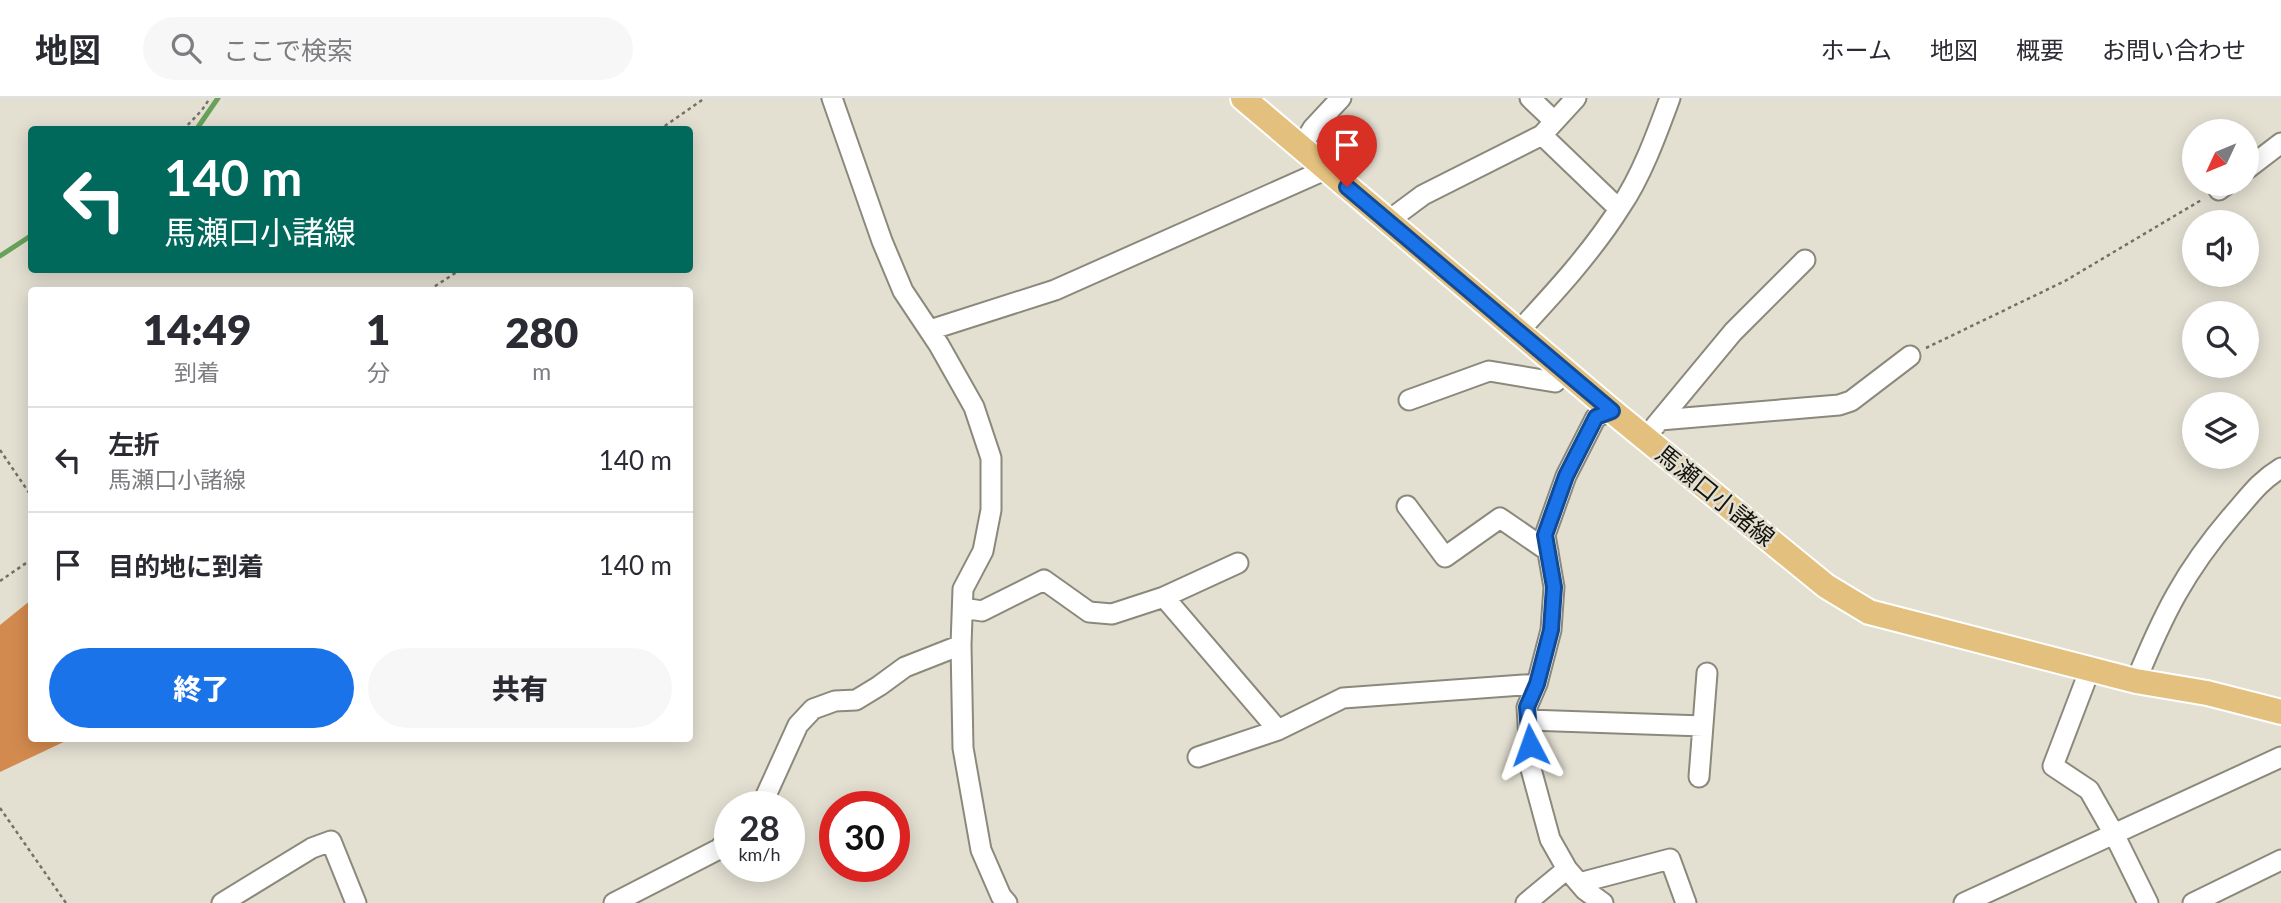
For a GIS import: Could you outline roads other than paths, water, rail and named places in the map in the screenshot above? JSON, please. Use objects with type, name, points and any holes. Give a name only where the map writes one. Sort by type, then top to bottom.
[{"type":"main road","name":"馬瀬口小諸線","points":[[1243,98],[1612,411],[1653,429],[1826,586],[1869,612],[2136,681],[2207,692],[2281,712]]},
{"type":"street","points":[[832,98],[882,242],[903,291],[930,330],[974,407],[991,458],[991,510],[983,551],[963,589],[963,748],[981,850],[1001,896],[1007,903]]},
{"type":"street","points":[[1301,148],[1313,128],[1340,98]]},
{"type":"street","points":[[1530,98],[1548,128],[1619,209]]},
{"type":"street","points":[[1388,221],[1423,195],[1548,128],[1576,98]]},
{"type":"street","points":[[1519,331],[1570,275],[1619,209],[1656,135],[1665,101]]},
{"type":"street","points":[[2259,160],[2281,143]]},
{"type":"street","points":[[930,330],[1055,290],[1326,170]]},
{"type":"street","points":[[1653,429],[1733,332],[1805,260]]},
{"type":"street","points":[[1653,429],[1839,405],[1851,401],[1910,356]]},
{"type":"street","points":[[1409,400],[1489,371],[1555,382],[1565,370]]},
{"type":"street","points":[[1604,903],[1573,876],[1550,839],[1531,769],[1527,707],[1537,684],[1551,630],[1554,587],[1545,535],[1566,476],[1596,417],[1612,411]]},
{"type":"street","points":[[2136,681],[2160,623],[2192,566],[2263,479],[2281,468]]},
{"type":"street","points":[[1407,506],[1445,557],[1500,518],[1548,551]]},
{"type":"street","points":[[963,608],[982,611],[1044,580],[1089,612],[1112,614],[1164,597],[1238,563]]},
{"type":"street","points":[[1164,597],[1278,730]]},
{"type":"street","points":[[768,791],[798,725],[813,709],[835,701],[856,700],[905,667],[961,645]]},
{"type":"street","points":[[2090,669],[2053,766],[2089,790],[2148,903]]},
{"type":"street","points":[[1699,777],[1707,673]]},
{"type":"street","points":[[1198,757],[1278,730],[1343,698],[1537,684]]},
{"type":"street","points":[[1528,720],[1703,726]]},
{"type":"street","points":[[1964,903],[2281,757]]},
{"type":"street","points":[[222,903],[312,848],[331,841],[355,903]]},
{"type":"street","points":[[614,903],[714,852]]},
{"type":"street","points":[[1526,903],[1573,876],[1670,859],[1686,903]]},
{"type":"street","points":[[2193,903],[2281,860]]},
{"type":"waterway","points":[[199,126],[218,98]]},
{"type":"waterway","points":[[0,256],[28,238]]}]
